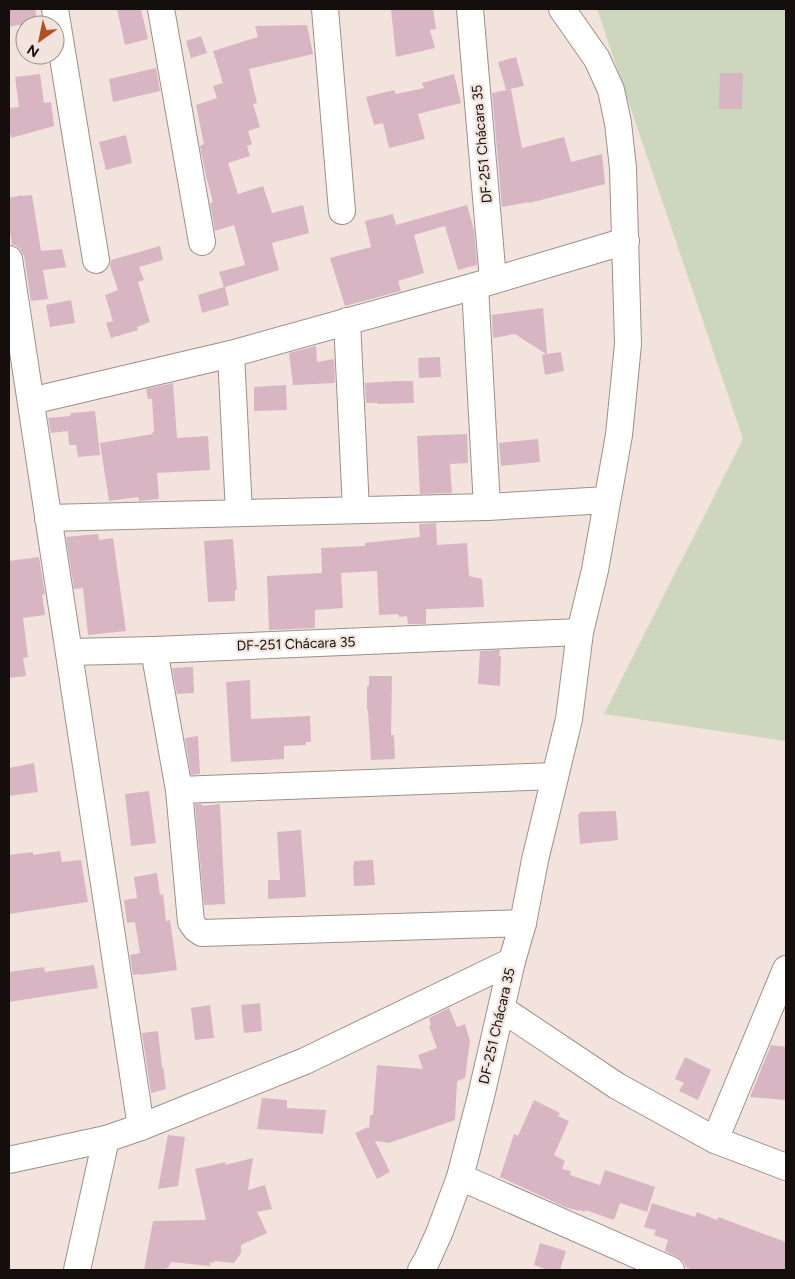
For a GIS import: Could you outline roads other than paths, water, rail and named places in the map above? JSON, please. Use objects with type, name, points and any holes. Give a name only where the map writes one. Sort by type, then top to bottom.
[{"type":"street","points":[[55,9],[96,260]]},
{"type":"street","points":[[162,9],[202,242]]},
{"type":"street","points":[[325,9],[342,211]]},
{"type":"street","name":"DF-251 Chácara 35","points":[[470,9],[484,283],[487,506]]},
{"type":"street","name":"DF-251 Chácara 35","points":[[421,1270],[440,1231],[460,1177],[502,1009],[512,961],[523,923],[535,860],[569,719],[580,632],[595,570],[619,435],[628,344],[624,168],[618,122],[611,90],[597,59],[562,9]]},
{"type":"street","points":[[30,401],[231,354],[626,241]]},
{"type":"street","points":[[9,259],[13,308],[30,401],[141,1127]]},
{"type":"street","points":[[347,322],[356,510]]},
{"type":"street","points":[[231,354],[239,513]]},
{"type":"street","points":[[48,518],[487,506],[607,500]]},
{"type":"street","name":"DF-251 Chácara 35","points":[[69,652],[580,632]]},
{"type":"street","points":[[154,650],[179,790],[191,922],[196,929],[202,933],[523,923]]},
{"type":"street","points":[[179,790],[555,776]]},
{"type":"street","points":[[9,1160],[106,1138],[141,1127],[305,1061],[512,961]]},
{"type":"street","points":[[715,1140],[786,970]]},
{"type":"street","points":[[502,1009],[617,1086],[715,1140],[786,1167]]},
{"type":"street","points":[[77,1270],[106,1138]]},
{"type":"street","points":[[460,1177],[671,1270]]}]
